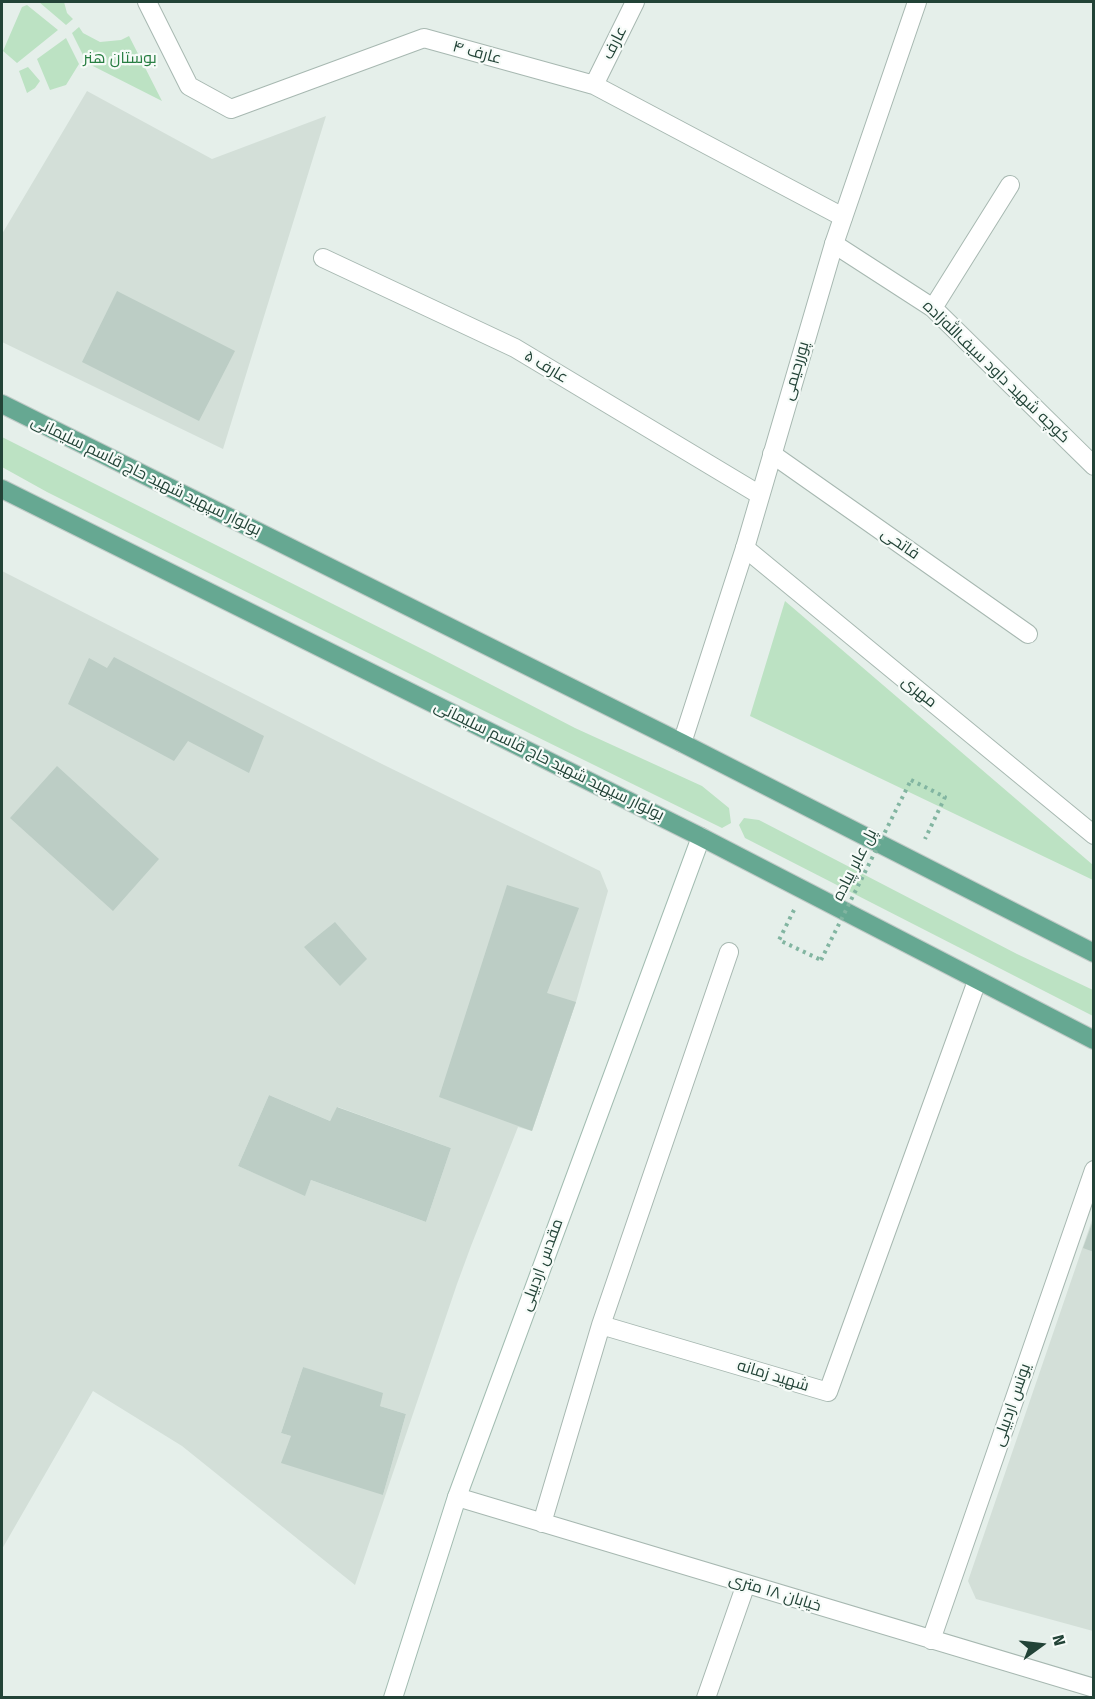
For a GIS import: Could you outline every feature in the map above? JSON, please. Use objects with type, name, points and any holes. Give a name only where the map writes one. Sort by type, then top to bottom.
[{"type":"main road","name":"بولوار سپهبد شهید حاج قاسم سلیمانی","points":[[2,404],[682,743],[1094,953]]},
{"type":"main road","name":"بولوار سپهبد شهید حاج قاسم سلیمانی","points":[[2,489],[700,837],[1094,1040]]},
{"type":"street","name":"عارف ۴","points":[[147,2],[189,86],[231,109],[424,38],[594,85],[843,217]]},
{"type":"street","name":"عارف","points":[[594,85],[635,2]]},
{"type":"street","name":"پوررحیمی","points":[[682,743],[745,548],[834,244],[917,2]]},
{"type":"street","points":[[933,308],[1010,184]]},
{"type":"street","name":"کوچه شهید داود سیف‌الله‌زاده","points":[[834,244],[933,308],[1094,466]]},
{"type":"street","name":"عارف ۵","points":[[323,258],[515,348],[760,495]]},
{"type":"street","name":"فاتحی","points":[[772,454],[1028,634]]},
{"type":"street","name":"مهری","points":[[745,548],[1094,835]]},
{"type":"street","name":"مقدس اردبیلی","points":[[393,1698],[457,1497],[700,837]]},
{"type":"street","points":[[542,1523],[601,1325],[729,952]]},
{"type":"street","name":"شهید زمانه","points":[[601,1325],[828,1392],[977,981]]},
{"type":"street","name":"یونس اردبیلی","points":[[931,1640],[1094,1170]]},
{"type":"street","name":"خیابان ۱۸ متری","points":[[457,1497],[1094,1688]]},
{"type":"street","points":[[706,1698],[746,1584]]},
{"type":"path","name":"پل عابر پیاده","points":[[803,890],[779,940],[821,960],[911,780],[945,797],[914,862]]},
{"type":"shaded area","points":[[87,91],[212,159],[326,116],[223,449],[2,342],[2,234]]},
{"type":"shaded area","points":[[2,571],[382,764],[600,871],[608,891],[576,1002],[532,1131],[518,1127],[471,1246],[355,1585],[182,1446],[93,1391],[2,1549]],"holes":[[[269,1095],[330,1121],[338,1107],[451,1148],[426,1222],[311,1180],[305,1195],[238,1166]],[[303,1367],[380,1406],[406,1414],[383,1495],[291,1436],[281,1433]]]},
{"type":"shaded area","points":[[1093,1217],[1093,1631],[976,1599],[968,1581]]},
{"type":"green space","name":"بوستان هنر","points":[[39,2],[64,2],[67,13],[73,19],[66,25]]},
{"type":"green space","name":"بوستان هنر","points":[[27,5],[58,30],[17,63],[3,51],[22,7]]},
{"type":"green space","name":"بوستان هنر","points":[[79,27],[83,33],[100,42],[121,40],[129,36],[162,101],[87,63],[72,33]]},
{"type":"green space","name":"بوستان هنر","points":[[66,38],[79,64],[66,85],[50,90],[37,59]]},
{"type":"green space","name":"بوستان هنر","points":[[28,67],[40,81],[27,93],[19,71]]},
{"type":"green space","points":[[2,437],[575,728],[702,786],[729,808],[731,823],[722,828],[47,492],[2,467]]},
{"type":"green space","points":[[785,601],[1093,865],[1093,880],[750,716]]},
{"type":"green space","points":[[744,818],[759,820],[1017,954],[1093,990],[1093,1016],[745,838],[739,825]]},
{"type":"building","points":[[117,291],[235,351],[199,421],[82,362]]},
{"type":"building","points":[[114,657],[264,736],[249,773],[188,741],[174,761],[68,704],[89,658],[107,668]]},
{"type":"building","points":[[57,766],[159,859],[113,911],[10,818]]},
{"type":"building","points":[[507,885],[579,908],[547,993],[576,1002],[532,1131],[439,1097]]},
{"type":"building","points":[[335,922],[367,959],[340,986],[304,947]]},
{"type":"building","points":[[269,1095],[330,1121],[337,1107],[451,1148],[426,1222],[311,1180],[305,1196],[238,1166]]},
{"type":"building","points":[[1094,1218],[1094,1252],[1083,1248]]},
{"type":"building","points":[[303,1367],[383,1393],[380,1406],[406,1414],[383,1495],[281,1463],[291,1436],[281,1433]]}]
